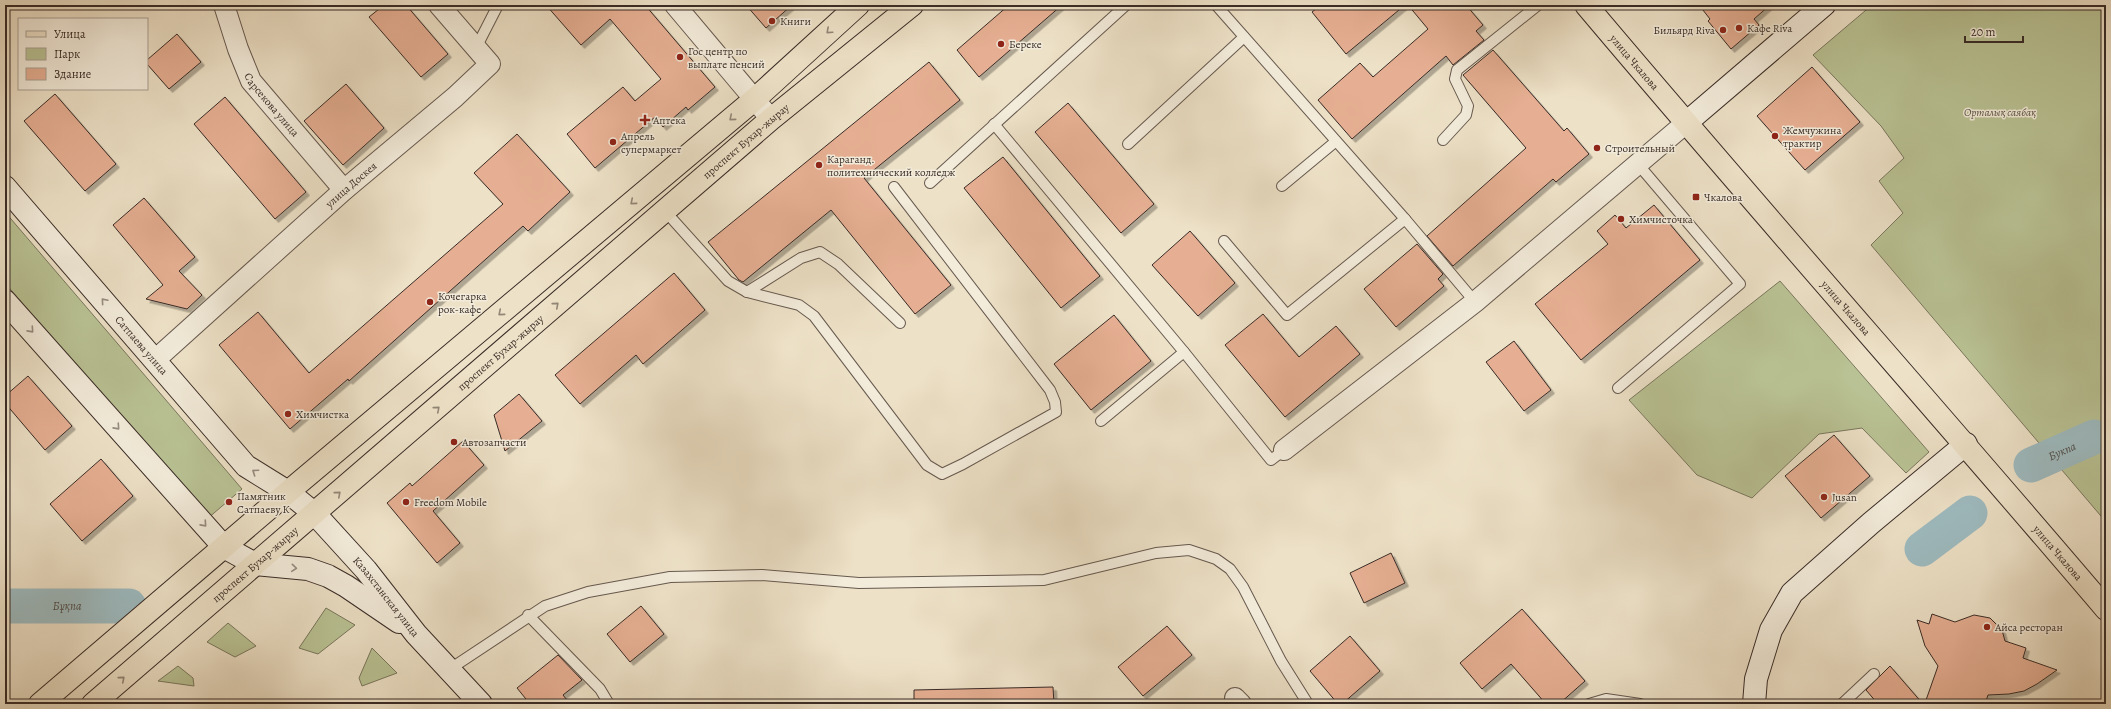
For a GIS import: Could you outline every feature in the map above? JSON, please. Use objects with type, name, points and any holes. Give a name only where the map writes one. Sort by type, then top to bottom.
[{"type":"main road","name":"проспект Бухар-жырау","points":[[93,704],[771,119],[912,5]]},
{"type":"main road","name":"улица Чкалова","points":[[1586,5],[1686,123],[1966,444],[2106,609]]},
{"type":"main road","points":[[1686,123],[1824,5]]},
{"type":"main road","points":[[40,704],[288,492],[755,99],[854,6]]},
{"type":"main road","name":"Сатпаева улица","points":[[5,187],[246,466],[288,492]]},
{"type":"main road","points":[[5,301],[224,547],[255,564],[308,569],[328,576],[346,586],[416,634]]},
{"type":"main road","points":[[1754,704],[1756,679],[1771,630],[1792,593],[1871,523],[1966,444]]},
{"type":"main road","name":"Казахстанская улица","points":[[288,492],[315,514],[366,570],[416,634],[450,669],[480,704]]},
{"type":"street","name":"Сарсекова улица","points":[[224,5],[238,49],[251,81],[344,190]]},
{"type":"street","name":"улица Доскея","points":[[155,360],[344,190],[455,96],[490,64],[439,5]]},
{"type":"street","points":[[674,5],[771,119]]},
{"type":"street","points":[[1284,450],[1475,302],[1686,123]]},
{"type":"lane","points":[[476,48],[498,5]]},
{"type":"lane","points":[[930,183],[1126,5]]},
{"type":"lane","points":[[1216,5],[1335,142],[1405,219],[1475,302]]},
{"type":"lane","points":[[1443,140],[1466,115],[1468,106],[1456,79],[1457,70],[1538,5]]},
{"type":"lane","points":[[1128,144],[1244,38]]},
{"type":"lane","points":[[994,124],[1184,352],[1271,460],[1284,450]]},
{"type":"lane","points":[[1282,186],[1335,142]]},
{"type":"lane","points":[[1618,388],[1740,284],[1637,163]]},
{"type":"lane","points":[[665,211],[728,281],[747,292],[799,305],[814,316],[927,465],[942,474],[963,464],[1056,412],[1055,402],[1050,390],[894,187]]},
{"type":"lane","points":[[1224,241],[1287,315],[1405,219]]},
{"type":"lane","points":[[747,292],[801,258],[820,252],[838,264],[900,323]]},
{"type":"lane","points":[[1101,421],[1184,352]]},
{"type":"lane","points":[[450,669],[528,615],[544,606],[588,592],[670,577],[762,575],[867,583],[1044,580],[1156,553],[1189,550],[1216,559],[1230,569],[1243,587],[1281,661],[1308,704]]},
{"type":"lane","points":[[528,615],[600,690],[609,704]]},
{"type":"lane","points":[[1842,704],[1874,674]]},
{"type":"lane","points":[[1589,704],[1606,699],[1640,704]]},
{"type":"green space","name":"Орталық саябақ","points":[[1872,5],[2106,5],[2106,522],[1871,245],[1903,213],[1879,181],[1904,158],[1881,126],[1813,55]]},
{"type":"green space","points":[[5,212],[242,489],[207,519],[5,283]]},
{"type":"green space","points":[[1780,281],[1929,452],[1906,473],[1862,428],[1819,434],[1752,498],[1697,475],[1629,400]]},
{"type":"green space","points":[[326,608],[355,625],[318,654],[299,648]]},
{"type":"green space","points":[[228,623],[256,646],[235,657],[207,642]]},
{"type":"green space","points":[[372,648],[397,673],[362,686],[359,678]]},
{"type":"green space","points":[[178,666],[193,678],[194,686],[158,681]]},
{"type":"building","points":[[384,5],[406,5],[448,54],[421,77],[369,17]]},
{"type":"building","points":[[546,5],[645,5],[715,87],[688,110],[686,107],[663,127],[655,117],[595,168],[567,134],[623,87],[635,101],[661,79],[610,19],[581,45]]},
{"type":"building","points":[[746,5],[792,5],[766,28]]},
{"type":"building","points":[[1009,5],[1062,5],[979,77],[957,50]]},
{"type":"building","points":[[1321,5],[1405,5],[1346,54],[1312,12]]},
{"type":"building","points":[[1408,5],[1466,5],[1483,25],[1476,31],[1484,40],[1453,65],[1446,56],[1352,139],[1318,100],[1360,63],[1373,77],[1428,29]]},
{"type":"building","points":[[1699,5],[1770,5],[1754,19],[1759,25],[1731,49],[1708,21],[1710,19]]},
{"type":"building","points":[[177,34],[201,62],[169,89],[148,65],[148,59]]},
{"type":"building","points":[[1493,50],[1564,131],[1567,128],[1589,154],[1556,182],[1553,179],[1453,266],[1427,236],[1526,148],[1463,75]]},
{"type":"building","points":[[929,62],[960,100],[864,178],[951,285],[915,314],[831,210],[743,282],[739,280],[708,242]]},
{"type":"building","points":[[1812,67],[1860,122],[1805,170],[1757,116]]},
{"type":"building","points":[[346,84],[384,128],[343,165],[304,121]]},
{"type":"building","points":[[55,94],[116,164],[85,191],[24,121]]},
{"type":"building","points":[[225,97],[306,192],[275,219],[194,124]]},
{"type":"building","points":[[1068,103],[1154,204],[1121,233],[1035,132]]},
{"type":"building","points":[[517,134],[570,192],[528,231],[523,226],[349,381],[348,379],[290,429],[219,345],[258,312],[309,373],[503,204],[474,173]]},
{"type":"building","points":[[1003,157],[1100,276],[1061,308],[964,188]]},
{"type":"building","points":[[144,198],[195,257],[179,271],[202,295],[187,309],[146,299],[163,285],[113,225]]},
{"type":"building","points":[[1654,205],[1700,260],[1581,360],[1535,304],[1608,244],[1597,231],[1615,215],[1626,228]]},
{"type":"building","points":[[1190,231],[1235,283],[1198,316],[1152,265]]},
{"type":"building","points":[[1417,244],[1443,274],[1438,279],[1444,286],[1396,327],[1364,289]]},
{"type":"building","points":[[674,273],[705,310],[643,364],[636,355],[580,404],[555,375]]},
{"type":"building","points":[[1263,314],[1299,357],[1336,326],[1360,354],[1285,417],[1225,345]]},
{"type":"building","points":[[1114,315],[1151,361],[1091,410],[1054,364]]},
{"type":"building","points":[[1514,341],[1551,390],[1524,411],[1486,362]]},
{"type":"building","points":[[28,376],[72,426],[45,450],[5,403],[5,396]]},
{"type":"building","points":[[519,394],[542,421],[505,451],[494,415]]},
{"type":"building","name":"Jusan","points":[[1834,435],[1870,476],[1821,518],[1785,476]]},
{"type":"building","points":[[463,441],[484,465],[433,511],[460,543],[437,563],[387,503],[410,483],[412,486]]},
{"type":"building","points":[[101,459],[133,496],[82,541],[50,504]]},
{"type":"building","points":[[1391,553],[1405,583],[1364,603],[1350,573]]},
{"type":"building","points":[[641,606],[664,634],[630,662],[607,634]]},
{"type":"building","points":[[1522,609],[1585,681],[1559,704],[1546,704],[1511,664],[1482,689],[1460,663]]},
{"type":"building","points":[[1932,614],[1955,622],[1974,615],[1990,618],[2002,630],[2005,641],[2026,648],[2023,658],[2057,670],[2024,691],[2009,694],[1988,695],[1985,704],[1944,704],[1941,701],[1925,703],[1938,666],[1925,646],[1917,620],[1929,624]]},
{"type":"building","points":[[1167,626],[1192,655],[1143,696],[1118,667]]},
{"type":"building","points":[[1350,636],[1380,671],[1342,704],[1338,704],[1310,671]]},
{"type":"building","points":[[558,655],[582,680],[563,695],[570,704],[530,704],[517,688]]},
{"type":"building","points":[[1890,666],[1923,704],[1878,704],[1866,690]]},
{"type":"building","points":[[1053,687],[1054,704],[914,704],[914,690]]},
{"type":"waterway","name":"Букпа","points":[[2031,465],[2094,437]]},
{"type":"waterway","name":"Букпа","points":[[1922,549],[1970,513]]},
{"type":"waterway","name":"Бұқпа","points":[[5,606],[129,606]]},
{"type":"place","name":"Книги","points":[[772,21]]},
{"type":"place","name":"Кафе Riva","points":[[1739,28]]},
{"type":"place","name":"Бильярд Riva","points":[[1723,30]]},
{"type":"place","name":"Береке","points":[[1001,44]]},
{"type":"place","name":"Гос центр по выплате пенсий","points":[[680,57]]},
{"type":"place","name":"Аптека","points":[[645,120]]},
{"type":"place","name":"Жемчужина трактир","points":[[1775,136]]},
{"type":"place","name":"Апрель супермаркет","points":[[613,142]]},
{"type":"place","name":"Строительный","points":[[1597,148]]},
{"type":"place","name":"Караганд. политехнический колледж","points":[[819,165]]},
{"type":"place","name":"Чкалова","points":[[1696,197]]},
{"type":"place","name":"Химчисточка","points":[[1621,219]]},
{"type":"place","name":"Кочегарка рок-кафе","points":[[430,302]]},
{"type":"place","name":"Химчистка","points":[[288,414]]},
{"type":"place","name":"Автозапчасти","points":[[454,442]]},
{"type":"place","name":"Jusan","points":[[1824,497]]},
{"type":"place","name":"Памятник Сатпаеву К","points":[[229,502]]},
{"type":"place","name":"Freedom Mobile","points":[[406,502]]},
{"type":"place","name":"Айса ресторан","points":[[1987,627]]}]
